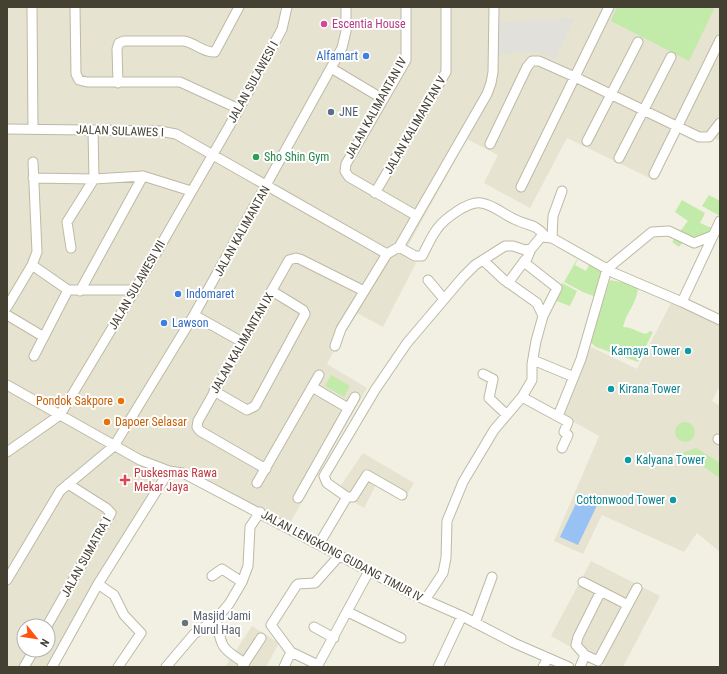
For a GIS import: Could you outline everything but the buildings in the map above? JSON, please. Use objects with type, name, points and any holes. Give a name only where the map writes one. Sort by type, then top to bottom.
[{"type":"street","points":[[32,7],[33,129]]},
{"type":"street","points":[[75,7],[77,77],[79,80],[87,82],[118,83],[180,82],[239,110]]},
{"type":"street","points":[[118,83],[116,48],[119,43],[124,41],[184,41],[190,42],[208,52],[215,52],[239,7]]},
{"type":"street","name":"JALAN SULAWESI I","points":[[212,154],[239,110],[282,28],[287,7]]},
{"type":"street","name":"JALAN KALIMANTAN","points":[[7,580],[52,500],[68,484],[114,446],[194,315],[267,186],[331,68],[345,39],[346,7]]},
{"type":"street","name":"JALAN KALIMANTAN IV","points":[[406,7],[407,57],[345,168],[348,177],[417,216]]},
{"type":"street","name":"JALAN KALIMANTAN V","points":[[375,193],[446,72],[446,7]]},
{"type":"street","points":[[335,346],[338,335],[387,254],[399,247],[487,94],[492,83],[494,7]]},
{"type":"street","points":[[520,187],[609,7]]},
{"type":"street","points":[[654,174],[720,40]]},
{"type":"street","points":[[587,141],[638,42]]},
{"type":"street","points":[[619,158],[671,57]]},
{"type":"street","points":[[490,144],[527,67],[532,61],[540,61],[575,76],[678,127],[704,138],[712,134],[720,123]]},
{"type":"street","points":[[331,68],[383,100]]},
{"type":"street","name":"JALAN SULAWES I","points":[[7,129],[160,131],[176,134],[387,254]]},
{"type":"street","points":[[70,248],[67,222],[94,179],[93,130]]},
{"type":"street","name":"JALAN SULAWESI VII","points":[[60,415],[135,290],[212,154]]},
{"type":"street","points":[[7,306],[32,265],[37,252],[32,178],[33,162]]},
{"type":"street","points":[[80,291],[143,176]]},
{"type":"street","points":[[32,178],[94,179],[143,176],[190,191]]},
{"type":"street","points":[[548,237],[553,216],[562,191]]},
{"type":"street","points":[[399,247],[415,256],[422,256],[437,228],[460,209],[479,202],[486,204],[514,220],[535,226],[548,237],[580,252],[607,269],[720,320]]},
{"type":"street","points":[[682,302],[693,282],[712,236],[720,221]]},
{"type":"street","points":[[558,416],[583,351],[607,269],[652,232],[669,231],[694,243],[712,236]]},
{"type":"street","points":[[508,283],[538,240],[548,237]]},
{"type":"street","points":[[402,496],[368,475],[353,497],[346,497],[327,483],[324,476],[393,363],[417,329],[467,273],[483,260],[505,246],[512,246],[525,250],[531,249]]},
{"type":"street","name":"JALAN KALIMANTAN IX","points":[[266,469],[200,431],[197,427],[198,421],[214,391],[289,260],[296,258],[364,291]]},
{"type":"street","points":[[483,260],[508,283],[537,303],[543,316]]},
{"type":"street","points":[[425,600],[440,577],[445,566],[446,535],[449,515],[463,482],[483,446],[522,397],[532,380],[536,341],[543,316],[557,288],[526,265],[525,260]]},
{"type":"street","points":[[32,265],[68,290],[135,290]]},
{"type":"street","points":[[428,280],[444,299]]},
{"type":"street","points":[[34,356],[68,290]]},
{"type":"street","points":[[214,391],[247,410],[254,406],[305,314],[303,310],[272,291]]},
{"type":"street","points":[[7,315],[44,337]]},
{"type":"street","points":[[194,315],[242,342]]},
{"type":"street","points":[[533,360],[574,377]]},
{"type":"street","points":[[484,374],[493,379],[489,398],[507,414]]},
{"type":"street","points":[[257,483],[319,375]]},
{"type":"street","name":"JALAN LENGKONG GUDANG TIMUR IV","points":[[7,385],[140,460],[169,471],[183,473],[260,512],[425,600],[569,667]]},
{"type":"street","points":[[312,387],[348,408]]},
{"type":"street","points":[[298,498],[355,397]]},
{"type":"street","points":[[522,397],[568,422],[564,432],[568,435],[559,447]]},
{"type":"street","points":[[7,452],[60,415]]},
{"type":"street","points":[[52,667],[98,584],[169,471]]},
{"type":"street","name":"JALAN SUMATRA I","points":[[52,618],[111,513],[106,508],[68,484]]},
{"type":"street","points":[[319,544],[346,497]]},
{"type":"street","points":[[166,667],[194,634],[216,620],[230,604],[242,582],[248,566],[250,527],[260,512]]},
{"type":"street","points":[[340,554],[315,583],[298,584],[296,586],[271,625],[291,652],[318,666],[369,571]]},
{"type":"street","points":[[212,576],[222,569],[242,582]]},
{"type":"street","points":[[475,623],[492,577]]},
{"type":"street","points":[[582,582],[628,605]]},
{"type":"street","points":[[98,584],[114,594],[124,615],[141,633],[118,667]]},
{"type":"street","points":[[601,591],[576,642],[577,649],[585,655],[598,661],[601,658],[637,588]]},
{"type":"street","points":[[348,612],[401,638]]},
{"type":"street","points":[[438,667],[462,616]]},
{"type":"street","points":[[216,620],[222,647],[244,665],[261,638]]},
{"type":"street","points":[[314,627],[334,638]]},
{"type":"street","points":[[284,667],[291,652]]},
{"type":"street","points":[[580,667],[585,655]]},
{"type":"street","points":[[24,667],[29,658]]},
{"type":"street","points":[[543,667],[548,658]]},
{"type":"shaded area","points":[[7,7],[720,7],[720,140],[680,131],[656,181],[567,138],[530,208],[484,183],[498,155],[467,139],[403,255],[416,263],[383,327],[355,312],[327,364],[367,388],[290,523],[180,469],[160,471],[131,525],[56,653],[56,618],[16,618],[16,658],[53,658],[48,667],[7,667]]},
{"type":"shaded area","points":[[575,18],[555,59],[538,52],[510,53],[497,56],[499,22]]},
{"type":"shaded area","points":[[672,301],[720,320],[720,386],[712,401],[720,406],[720,552],[697,533],[684,552],[602,515],[583,554],[554,541],[599,436],[560,414],[591,347],[637,369]]},
{"type":"shaded area","points":[[363,453],[414,483],[403,501],[376,485],[364,508],[337,491]]},
{"type":"shaded area","points":[[591,561],[660,596],[623,667],[607,667],[551,636]]},
{"type":"shaded area","points":[[252,626],[279,643],[266,667],[225,667]]},
{"type":"green space","points":[[617,7],[715,7],[689,61],[611,21]]},
{"type":"green space","points":[[709,195],[720,201],[720,216],[702,206]]},
{"type":"green space","points":[[682,200],[705,213],[700,223],[714,229],[705,247],[686,238],[679,247],[672,242],[688,221],[675,212]]},
{"type":"green space","points":[[580,254],[604,270],[596,297],[564,282]],"holes":[[[579,257],[590,263],[586,271],[575,265]]]},
{"type":"green space","points":[[610,280],[626,283],[638,288],[636,298],[626,317],[623,327],[646,334],[650,331],[653,332],[638,362],[596,347],[589,341]]},
{"type":"green space","points":[[562,283],[577,291],[570,306],[554,300]]},
{"type":"green space","points":[[331,375],[350,386],[344,397],[325,386]]},
{"type":"green space","points":[[685,422],[692,425],[695,432],[692,439],[685,442],[678,439],[675,432],[678,425]]},
{"type":"green space","points":[[696,448],[720,463],[720,478],[695,462],[683,462],[676,464],[682,453]]},
{"type":"water","points":[[580,495],[592,501],[594,496],[601,497],[578,545],[560,537]]},
{"type":"place","name":"Escentia House","points":[[324,24]]},
{"type":"place","name":"Alfamart","points":[[366,56]]},
{"type":"place","name":"JNE","points":[[331,112]]},
{"type":"place","name":"Sho Shin Gym","points":[[256,157]]},
{"type":"place","name":"Indomaret","points":[[178,294]]},
{"type":"place","name":"Lawson","points":[[164,323]]},
{"type":"place","name":"Kamaya Tower","points":[[688,351]]},
{"type":"place","name":"Kirana Tower","points":[[611,389]]},
{"type":"place","name":"Pondok Sakpore","points":[[121,401]]},
{"type":"place","name":"Dapoer Selasar","points":[[107,422]]},
{"type":"place","name":"Kalyana Tower","points":[[628,460]]},
{"type":"place","name":"Puskesmas Rawa Mekar Jaya","points":[[125,480]]},
{"type":"place","name":"Cottonwood Tower","points":[[673,500]]},
{"type":"place","name":"Masjid Jami Nurul Haq","points":[[185,623]]}]
